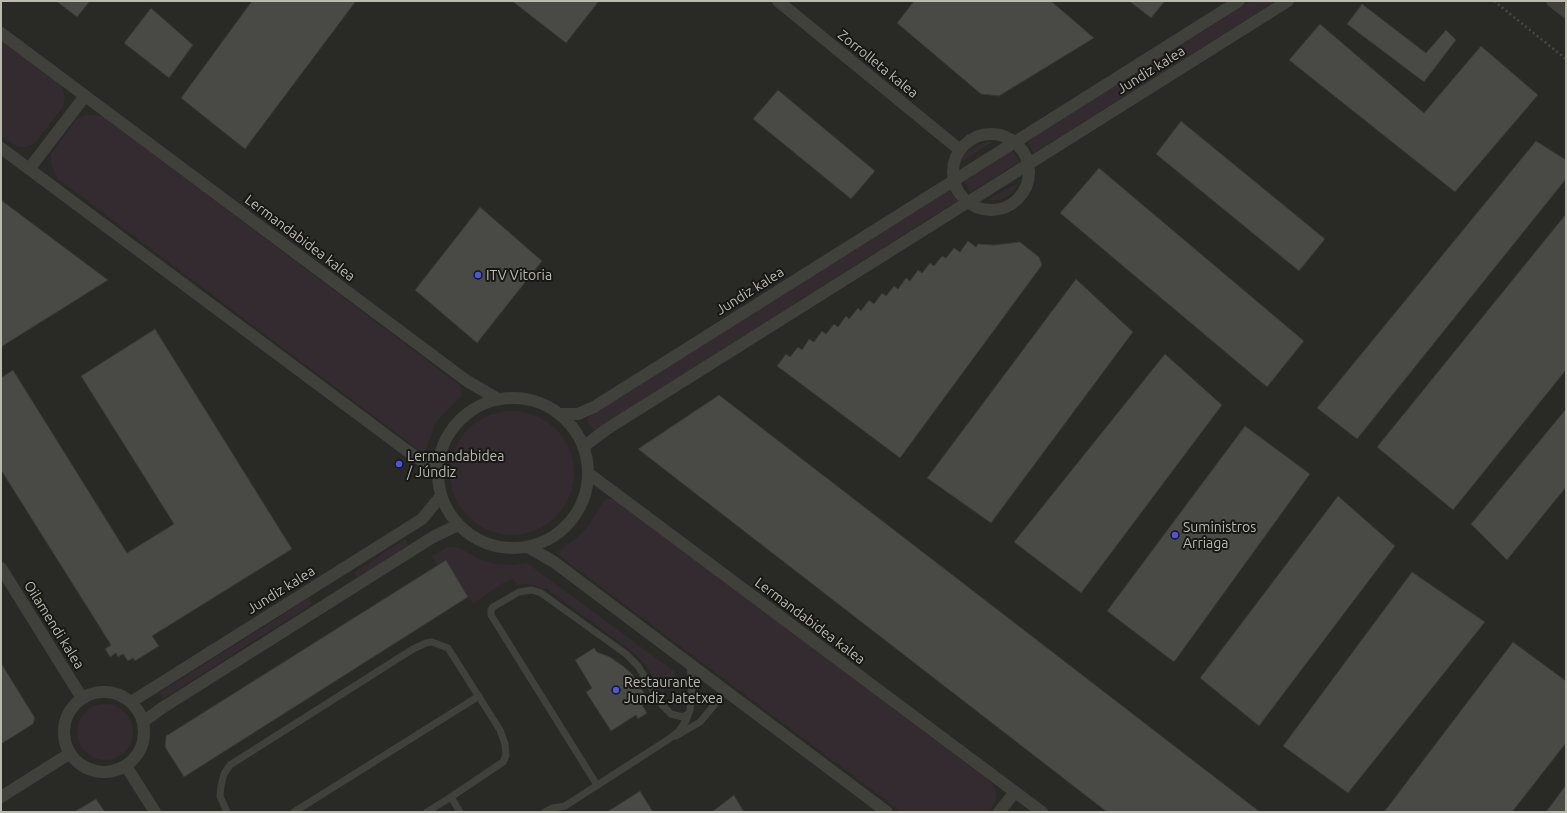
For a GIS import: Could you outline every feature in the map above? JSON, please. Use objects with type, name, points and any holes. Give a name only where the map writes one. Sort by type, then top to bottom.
[{"type":"street","name":"Zorrolleta kalea","points":[[778,1],[960,150]]},
{"type":"street","name":"Jundiz kalea","points":[[559,414],[578,414],[594,407],[1239,1]]},
{"type":"street","name":"Jundiz kalea","points":[[583,447],[614,425],[1288,1]]},
{"type":"street","points":[[1552,1],[1566,12]]},
{"type":"street","name":"Lermandabidea kalea","points":[[1,33],[467,381],[498,399]]},
{"type":"street","points":[[29,169],[86,96]]},
{"type":"street","points":[[992,133],[1004,136],[1015,142],[1029,164],[1030,172],[1028,182],[1022,194],[1014,203],[1003,208],[992,210],[967,203],[960,195],[953,181],[952,169],[954,159],[960,150],[974,138],[992,133]]},
{"type":"street","points":[[1,148],[428,465],[438,474]]},
{"type":"street","points":[[520,398],[540,403],[559,414],[573,428],[583,447],[588,473],[586,490],[571,520],[554,536],[544,542],[528,547],[498,547],[483,542],[470,535],[458,525],[448,512],[441,496],[438,474],[440,454],[448,434],[461,418],[478,406],[498,399],[520,398]]},
{"type":"street","name":"Lermandabidea kalea","points":[[588,473],[1042,812]]},
{"type":"street","name":"Jundiz kalea","points":[[131,702],[422,519],[441,496]]},
{"type":"street","points":[[143,722],[168,704],[432,537],[458,525]]},
{"type":"street","points":[[528,547],[554,562],[888,812]]},
{"type":"street","name":"Oilamendi kalea","points":[[1,568],[82,698]]},
{"type":"street","points":[[107,691],[120,695],[131,702],[139,711],[143,722],[144,739],[138,754],[126,766],[114,772],[101,773],[89,770],[77,764],[69,754],[63,733],[64,723],[74,704],[94,692],[107,691]]},
{"type":"street","points":[[1,797],[69,754]]},
{"type":"street","points":[[126,766],[155,812]]},
{"type":"street","points":[[999,812],[1015,792]]},
{"type":"lane","points":[[597,786],[491,615],[491,610],[493,607],[519,592],[532,590],[541,593],[626,654],[638,666],[662,705],[671,714],[683,717],[688,714]]},
{"type":"lane","points":[[227,812],[220,796],[224,774],[230,766],[413,650],[426,643],[432,642],[448,648],[500,730],[505,744],[506,755],[502,762],[427,812]]},
{"type":"lane","points":[[669,740],[678,732],[686,721],[688,714],[692,692],[690,664]]},
{"type":"lane","points":[[545,812],[553,808],[563,809],[669,740],[700,722],[726,691]]},
{"type":"lane","points":[[294,812],[479,696]]},
{"type":"lane","points":[[451,797],[460,812]]},
{"type":"path","points":[[1494,1],[1566,59]]},
{"type":"shaded area","points":[[1,1],[1566,1],[1566,812],[1,812]]},
{"type":"shaded area","points":[[1251,1],[1276,1],[1034,153],[1027,141]]},
{"type":"shaded area","points":[[1,40],[59,83],[65,97],[63,107],[35,143],[26,147],[19,147],[1,136]]},
{"type":"shaded area","points":[[85,115],[104,117],[457,383],[462,390],[462,395],[436,422],[424,454],[57,178],[51,163],[51,154],[76,120]]},
{"type":"shaded area","points":[[994,141],[960,163],[963,156],[969,151],[983,143]]},
{"type":"shaded area","points":[[1011,151],[1017,156],[1019,162],[971,192],[965,181]]},
{"type":"shaded area","points":[[1019,182],[1008,196],[999,200],[988,200]]},
{"type":"shaded area","points":[[950,190],[957,201],[594,431],[586,419]]},
{"type":"shaded area","points":[[512,411],[524,412],[536,416],[546,421],[556,429],[564,439],[569,449],[573,461],[573,485],[569,497],[564,507],[556,517],[546,525],[536,530],[524,534],[512,535],[500,534],[488,530],[478,525],[468,517],[460,507],[455,497],[451,485],[450,473],[451,461],[455,449],[460,439],[468,429],[478,421],[488,416],[500,412]]},
{"type":"shaded area","points":[[605,499],[617,501],[991,782],[995,789],[996,801],[989,812],[902,812],[556,553],[578,537],[588,526]]},
{"type":"shaded area","points":[[405,539],[408,545],[357,578],[355,572]]},
{"type":"shaded area","points":[[447,547],[460,548],[477,558],[494,564],[513,565],[527,563],[675,672],[676,680],[674,685],[662,692],[646,666],[635,654],[546,588],[542,590],[534,585],[526,584],[518,586],[513,579],[503,583],[473,604],[446,560],[437,565],[432,556]]},
{"type":"shaded area","points":[[309,598],[312,604],[163,699],[159,693]]},
{"type":"shaded area","points":[[99,704],[111,704],[121,708],[129,716],[133,726],[133,738],[129,748],[121,756],[111,760],[99,760],[89,756],[81,748],[77,738],[77,726],[81,716],[89,708]]},
{"type":"building","points":[[56,1],[90,1],[77,17]]},
{"type":"building","points":[[252,1],[356,1],[245,149],[181,98]]},
{"type":"building","points":[[512,1],[599,1],[566,43]]},
{"type":"building","points":[[914,1],[1051,1],[1094,38],[999,96],[981,94],[897,23]]},
{"type":"building","points":[[1129,1],[1165,1],[1151,18]]},
{"type":"building","points":[[1362,4],[1426,53],[1446,30],[1456,40],[1424,82],[1347,24]]},
{"type":"building","points":[[151,8],[193,45],[169,78],[124,43]]},
{"type":"building","points":[[1320,24],[1424,113],[1481,46],[1538,95],[1455,192],[1289,60]]},
{"type":"building","points":[[778,90],[875,171],[851,199],[753,119]]},
{"type":"building","points":[[1181,121],[1325,239],[1299,271],[1156,154]]},
{"type":"building","points":[[1536,141],[1566,160],[1566,179],[1357,439],[1317,408]]},
{"type":"building","points":[[1099,168],[1304,341],[1267,387],[1060,213]]},
{"type":"building","points":[[1,200],[108,280],[1,347]]},
{"type":"building","name":"ITV Vitoria","points":[[480,207],[542,261],[477,343],[415,290]]},
{"type":"building","points":[[1566,214],[1566,370],[1453,510],[1377,447]]},
{"type":"building","points":[[968,241],[976,247],[978,244],[994,245],[1020,242],[1039,257],[1042,265],[900,458],[777,366],[786,354],[790,357],[798,347],[802,350],[809,339],[814,342],[822,331],[826,334],[834,324],[838,327],[846,316],[849,319],[858,308],[861,311],[869,300],[874,304],[882,293],[886,296],[894,286],[898,289],[906,278],[910,281],[918,270],[922,273],[930,263],[934,266],[942,256],[946,258],[954,248],[960,252]]},
{"type":"building","points":[[1076,279],[1133,332],[991,523],[927,478]]},
{"type":"building","points":[[155,329],[292,549],[152,636],[159,646],[135,661],[133,658],[128,661],[123,654],[118,657],[116,653],[110,657],[105,649],[111,645],[1,470],[1,378],[13,370],[127,553],[174,524],[81,376]]},
{"type":"building","points":[[1165,354],[1222,405],[1081,593],[1014,542]]},
{"type":"building","points":[[719,395],[1260,812],[1107,812],[638,449]]},
{"type":"building","points":[[1566,409],[1566,487],[1507,560],[1471,524]]},
{"type":"building","points":[[1245,426],[1310,474],[1174,662],[1107,611]]},
{"type":"building","points":[[1338,496],[1395,546],[1259,726],[1200,678]]},
{"type":"building","points":[[446,560],[468,597],[184,777],[165,747],[166,736]]},
{"type":"building","points":[[1412,572],[1485,622],[1348,793],[1283,746]]},
{"type":"building","points":[[1513,642],[1566,681],[1566,743],[1512,812],[1384,812]]},
{"type":"building","name":"Restaurante Jundiz Jatetxea","points":[[594,648],[597,652],[610,657],[632,674],[649,700],[642,705],[647,713],[638,719],[636,715],[611,731],[586,692],[592,688],[575,660]]},
{"type":"building","points":[[1,663],[35,718],[33,724],[1,744]]},
{"type":"building","points":[[1566,785],[1566,812],[1546,812]]},
{"type":"building","points":[[640,791],[653,812],[607,812]]},
{"type":"building","points":[[734,795],[744,812],[712,812]]},
{"type":"building","points":[[96,799],[105,812],[74,812]]},
{"type":"place","name":"ITV Vitoria","points":[[478,275]]},
{"type":"place","name":"Lermandabidea / Júndiz","points":[[399,464]]},
{"type":"place","name":"Suministros Arriaga","points":[[1175,535]]},
{"type":"place","name":"Restaurante Jundiz Jatetxea","points":[[616,690]]}]
